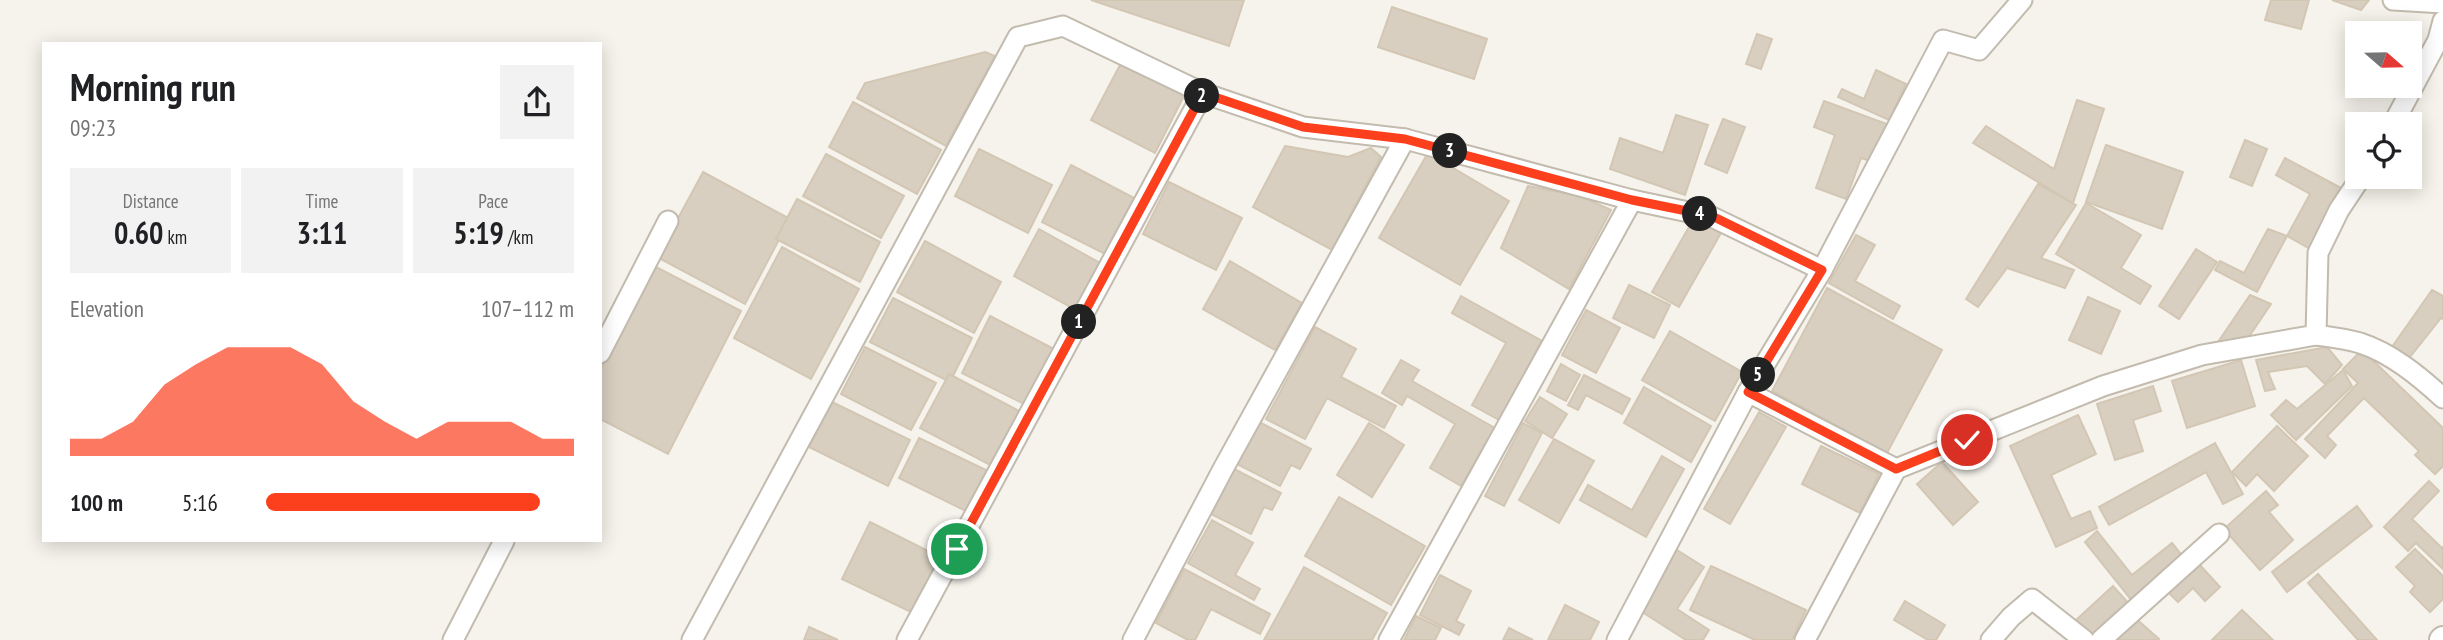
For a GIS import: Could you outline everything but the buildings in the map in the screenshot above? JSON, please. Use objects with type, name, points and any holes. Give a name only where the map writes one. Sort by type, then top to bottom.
[{"type":"street","points":[[1616,640],[1748,392],[1822,270],[1943,40],[1979,50],[2022,0]]},
{"type":"street","points":[[2393,0],[2443,3]]},
{"type":"street","points":[[2399,112],[2438,40],[2443,21]]},
{"type":"street","points":[[692,640],[1018,37],[1063,26],[1203,93],[1303,127],[1405,139],[1632,200],[1712,216],[1822,270]]},
{"type":"street","points":[[907,640],[1203,93]]},
{"type":"street","points":[[1133,640],[1223,469],[1405,139]]},
{"type":"street","points":[[2316,335],[2318,253],[2339,210],[2353,189]]},
{"type":"street","points":[[1389,640],[1632,200]]},
{"type":"street","points":[[602,348],[668,221]]},
{"type":"street","points":[[1805,640],[1896,469],[2103,386],[2202,355],[2316,335],[2358,343],[2381,352],[2423,379],[2443,398]]},
{"type":"street","points":[[1748,392],[1896,469]]},
{"type":"street","points":[[2101,640],[2219,534]]},
{"type":"street","points":[[453,640],[503,542]]},
{"type":"street","points":[[1991,640],[2011,617],[2032,599],[2084,640]]},
{"type":"route","points":[[957,549],[1203,93],[1303,127],[1405,139],[1632,200],[1712,216],[1822,270],[1748,392],[1896,469],[1967,440]]}]
